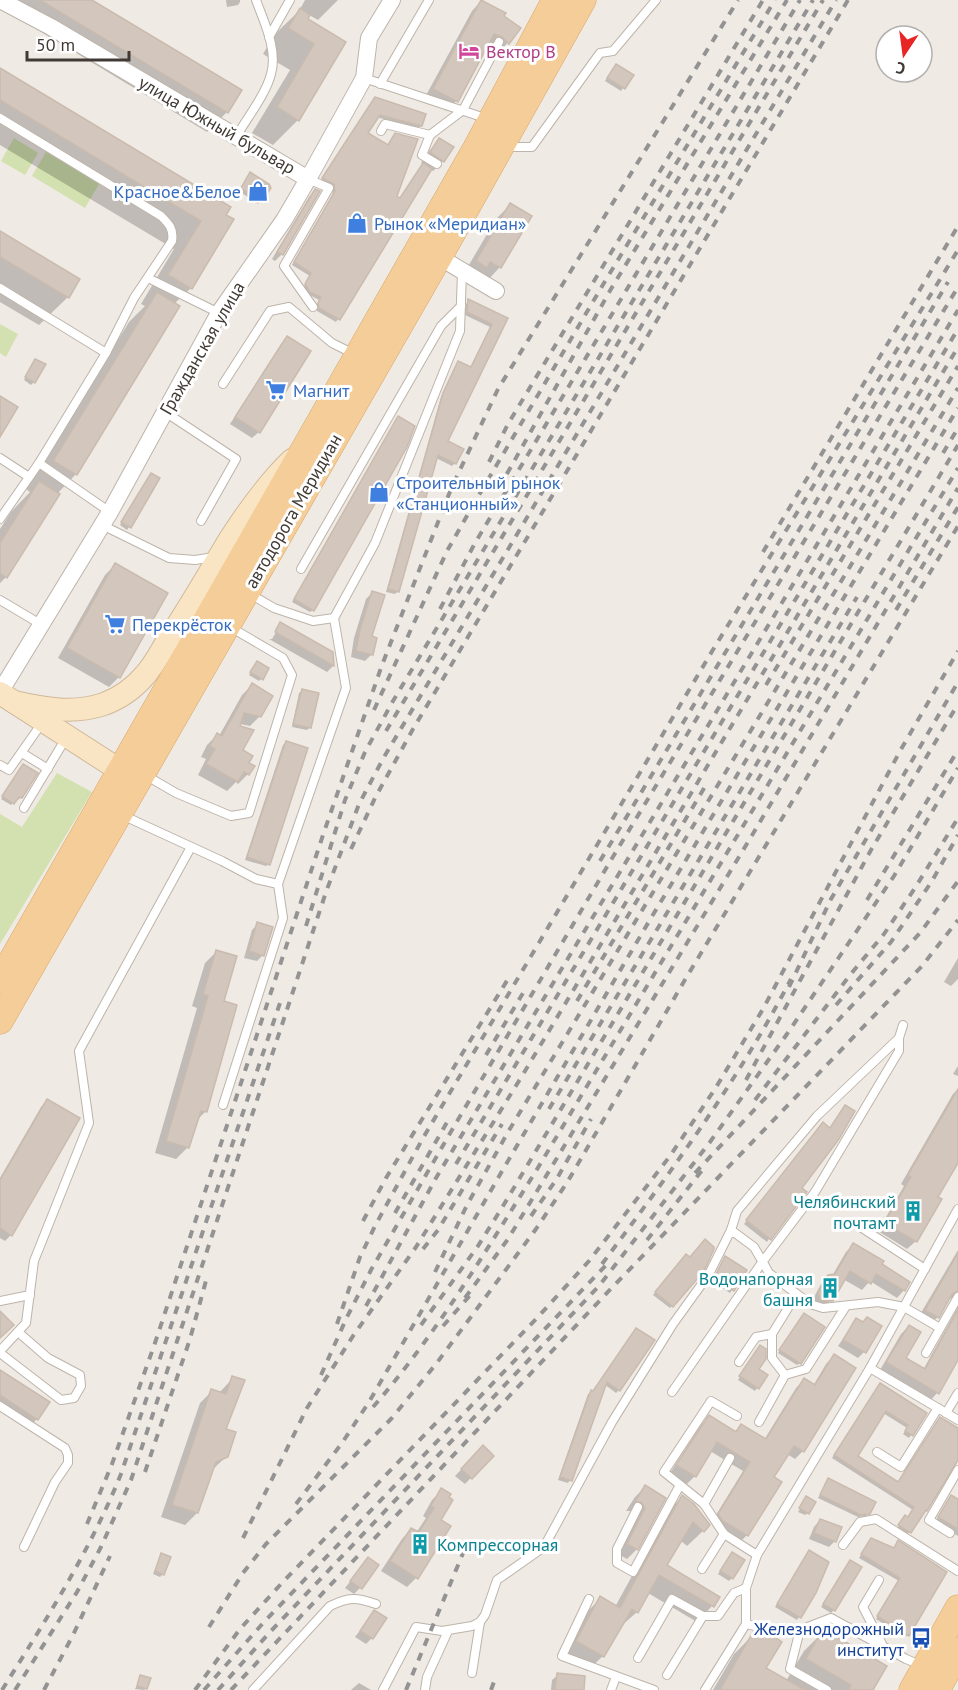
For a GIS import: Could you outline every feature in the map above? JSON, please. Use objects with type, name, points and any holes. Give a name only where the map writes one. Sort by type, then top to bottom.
[{"type":"main road","name":"автодорога Меридиан","points":[[0,1021],[119,814],[133,775],[302,450],[492,120],[555,0]]},
{"type":"main road","name":"автодорога Меридиан","points":[[0,981],[227,626],[439,257],[583,0]]},
{"type":"main road","points":[[912,1690],[958,1608]]},
{"type":"main road","points":[[937,1690],[958,1651]]},
{"type":"street","name":"улица Южный бульвар","points":[[0,0],[51,27],[308,179]]},
{"type":"street","name":"Гражданская улица","points":[[5,696],[42,625],[106,518],[219,313],[284,220],[308,179],[364,78],[369,38],[392,0]]},
{"type":"street","points":[[439,257],[496,291]]},
{"type":"street","points":[[5,696],[45,709],[76,710],[105,704],[129,691],[146,674],[231,539],[272,479],[302,450]]},
{"type":"street","points":[[5,696],[133,775]]},
{"type":"lane","points":[[236,137],[272,73],[269,37],[256,0]]},
{"type":"lane","points":[[269,37],[290,0]]},
{"type":"lane","points":[[380,84],[429,0]]},
{"type":"lane","points":[[499,147],[532,147],[600,53],[613,51],[656,0]]},
{"type":"lane","points":[[437,164],[422,155],[430,135],[462,110],[499,42]]},
{"type":"lane","points":[[364,78],[492,120]]},
{"type":"lane","points":[[0,519],[39,464],[106,353],[134,298],[172,241],[173,233],[170,225],[161,216],[1,121]]},
{"type":"lane","points":[[381,131],[385,124],[430,135]]},
{"type":"lane","points":[[308,179],[328,188],[284,266],[313,307]]},
{"type":"lane","points":[[223,1104],[283,918],[279,884],[346,688],[334,618],[375,543],[460,331],[462,271]]},
{"type":"lane","points":[[148,278],[219,313]]},
{"type":"lane","points":[[0,288],[106,353]]},
{"type":"lane","points":[[301,569],[441,326],[461,306]]},
{"type":"lane","points":[[223,384],[270,311],[289,307],[332,343],[357,355]]},
{"type":"lane","points":[[165,412],[236,459],[201,521]]},
{"type":"lane","points":[[0,458],[29,477]]},
{"type":"lane","points":[[39,464],[106,518],[169,558],[195,560],[221,556]]},
{"type":"lane","points":[[246,592],[274,608],[313,621],[334,618]]},
{"type":"lane","points":[[0,600],[42,625]]},
{"type":"lane","points":[[133,775],[231,816],[249,813],[292,675],[283,658],[227,626]]},
{"type":"lane","points":[[0,765],[9,771],[44,721]]},
{"type":"lane","points":[[24,808],[67,736]]},
{"type":"lane","points":[[22,753],[48,769]]},
{"type":"lane","points":[[119,814],[256,879],[279,884]]},
{"type":"lane","points":[[18,1332],[48,1358],[80,1376],[81,1386],[74,1398],[62,1400],[0,1352],[26,1323],[34,1262],[89,1123],[79,1051],[191,847]]},
{"type":"lane","points":[[672,1392],[763,1261],[815,1192],[899,1051],[899,1038],[903,1025]]},
{"type":"lane","points":[[472,1673],[480,1622],[485,1615],[497,1580],[544,1547],[612,1422],[673,1324],[709,1274],[737,1211],[817,1116],[899,1038]]},
{"type":"lane","points":[[705,1690],[746,1624],[746,1588],[757,1555],[870,1368],[958,1209]]},
{"type":"lane","points":[[859,1226],[925,1269]]},
{"type":"lane","points":[[730,1230],[754,1247],[769,1274],[810,1304],[823,1308],[878,1302],[904,1307],[940,1328]]},
{"type":"lane","points":[[0,1301],[30,1295]]},
{"type":"lane","points":[[926,1353],[958,1297]]},
{"type":"lane","points":[[759,1422],[785,1375],[807,1369],[846,1306]]},
{"type":"lane","points":[[785,1375],[772,1358],[772,1334],[789,1308]]},
{"type":"lane","points":[[739,1362],[756,1337],[772,1334]]},
{"type":"lane","points":[[870,1368],[958,1420]]},
{"type":"lane","points":[[878,1452],[901,1467],[942,1410],[958,1393]]},
{"type":"lane","points":[[737,1416],[711,1401],[664,1472],[704,1504],[724,1534],[757,1555]]},
{"type":"lane","points":[[0,1406],[65,1448],[68,1455],[68,1462],[55,1482],[24,1547]]},
{"type":"lane","points":[[704,1504],[730,1458]]},
{"type":"lane","points":[[950,1533],[928,1520],[958,1470]]},
{"type":"lane","points":[[638,1507],[616,1549],[618,1563],[633,1572],[680,1485]]},
{"type":"lane","points":[[843,1545],[860,1522],[876,1519],[958,1571]]},
{"type":"lane","points":[[702,1569],[724,1534]]},
{"type":"lane","points":[[879,1580],[863,1607],[883,1646]]},
{"type":"lane","points":[[638,1658],[672,1599],[703,1616],[718,1616],[734,1593],[746,1588]]},
{"type":"lane","points":[[253,1690],[330,1606],[344,1599],[359,1598],[376,1604]]},
{"type":"lane","points":[[590,1599],[562,1656],[654,1690]]},
{"type":"lane","points":[[667,1675],[703,1616]]},
{"type":"lane","points":[[746,1624],[772,1630],[800,1630],[831,1618],[924,1666]]},
{"type":"lane","points":[[383,1690],[416,1627],[438,1632],[472,1626],[480,1622]]},
{"type":"lane","points":[[425,1690],[427,1677],[448,1630]]},
{"type":"lane","points":[[800,1630],[790,1669],[827,1690]]},
{"type":"lane","points":[[611,1690],[616,1677]]},
{"type":"green space","points":[[14,138],[38,153],[25,175],[1,161]]},
{"type":"green space","points":[[46,152],[99,184],[85,208],[32,176]]},
{"type":"green space","points":[[0,324],[18,334],[6,357],[0,353]]},
{"type":"green space","points":[[57,773],[92,792],[0,944],[0,814],[22,827]]},
{"type":"building","points":[[40,0],[92,0],[242,90],[228,113]]},
{"type":"building","name":"Вектор В","points":[[481,0],[506,13],[504,16],[521,28],[509,44],[502,37],[494,34],[458,102],[433,89]]},
{"type":"building","points":[[300,8],[310,15],[308,19],[346,42],[299,121],[277,107],[314,44],[288,28]]},
{"type":"building","points":[[616,64],[634,75],[625,89],[607,78]]},
{"type":"building","points":[[0,68],[231,207],[226,215],[234,219],[192,289],[168,275],[201,221],[0,100]]},
{"type":"building","name":"Рынок «Меридиан»","points":[[375,97],[426,114],[422,126],[380,115],[368,133],[388,145],[395,133],[418,139],[397,196],[400,198],[423,163],[432,169],[340,320],[319,308],[318,303],[321,297],[310,292],[305,284],[311,273],[294,262],[335,191],[334,184],[322,178]]},
{"type":"building","points":[[439,138],[454,147],[444,162],[430,152]]},
{"type":"building","points":[[250,172],[269,184],[271,188],[262,202],[241,188]]},
{"type":"building","points":[[315,189],[320,191],[283,255],[277,252]]},
{"type":"building","points":[[510,203],[532,216],[501,268],[490,262],[487,268],[476,261]]},
{"type":"building","points":[[0,231],[80,279],[69,298],[0,257]]},
{"type":"building","points":[[157,292],[180,306],[77,475],[53,461]]},
{"type":"building","points":[[468,299],[508,318],[448,441],[464,449],[456,464],[438,455],[399,592],[388,589],[443,393],[458,361],[471,367],[492,324],[467,312]]},
{"type":"building","points":[[287,336],[311,351],[260,433],[235,417]]},
{"type":"building","points":[[35,359],[46,364],[35,383],[25,377]]},
{"type":"building","points":[[0,396],[18,407],[0,437]]},
{"type":"building","points":[[398,416],[415,426],[407,447],[314,611],[294,599]]},
{"type":"building","points":[[151,473],[160,478],[131,528],[121,522]]},
{"type":"building","points":[[39,481],[60,494],[7,578],[0,573],[0,543]]},
{"type":"building","points":[[115,563],[168,593],[120,678],[67,648]]},
{"type":"building","points":[[372,591],[385,595],[372,636],[377,638],[373,655],[356,651]]},
{"type":"building","points":[[280,622],[333,652],[334,666],[275,632]]},
{"type":"building","points":[[257,661],[269,668],[263,680],[250,672]]},
{"type":"building","points":[[252,683],[273,696],[261,717],[244,713],[240,726],[254,730],[243,750],[253,756],[249,763],[255,766],[249,775],[244,772],[238,782],[206,764],[215,749],[210,746],[217,733],[222,736]]},
{"type":"building","points":[[302,689],[319,693],[311,728],[293,724]]},
{"type":"building","points":[[286,741],[308,748],[270,865],[247,857]]},
{"type":"building","points":[[23,764],[38,773],[22,798],[19,797],[14,804],[2,796]]},
{"type":"building","points":[[257,922],[273,927],[264,956],[249,951]]},
{"type":"building","points":[[216,950],[237,956],[224,1001],[237,1005],[207,1112],[201,1111],[189,1148],[166,1141],[208,996],[203,994]]},
{"type":"building","points":[[958,1089],[958,1163],[938,1197],[942,1199],[917,1242],[884,1223],[911,1177],[908,1175]]},
{"type":"building","points":[[47,1099],[80,1118],[12,1236],[0,1228],[0,1180]]},
{"type":"building","points":[[845,1105],[855,1111],[839,1139],[802,1188],[807,1192],[771,1240],[746,1220],[823,1122],[830,1128]]},
{"type":"building","points":[[705,1239],[714,1249],[704,1271],[673,1307],[655,1292],[686,1254],[690,1257]]},
{"type":"building","points":[[853,1243],[884,1261],[882,1264],[910,1282],[905,1291],[876,1274],[871,1284],[850,1271],[833,1301],[820,1299],[818,1293],[828,1275],[835,1274]]},
{"type":"building","points":[[958,1253],[958,1291],[952,1294],[939,1318],[925,1310]]},
{"type":"building","points":[[725,1256],[747,1270],[734,1291],[714,1278]]},
{"type":"building","points":[[958,1310],[958,1360],[939,1394],[886,1362],[909,1325],[921,1332],[906,1358],[925,1369]]},
{"type":"building","points":[[0,1311],[14,1325],[0,1338]]},
{"type":"building","points":[[804,1313],[825,1327],[801,1364],[779,1350]]},
{"type":"building","points":[[867,1317],[882,1326],[866,1353],[843,1340],[856,1318],[863,1322]]},
{"type":"building","points":[[636,1328],[655,1340],[620,1391],[607,1382],[572,1481],[560,1477],[591,1390],[593,1391]]},
{"type":"building","points":[[760,1345],[766,1349],[766,1359],[759,1369],[768,1375],[759,1389],[739,1376]]},
{"type":"building","points":[[834,1354],[856,1368],[804,1452],[794,1446],[774,1477],[782,1482],[748,1536],[723,1521],[718,1514],[750,1462],[717,1442],[696,1477],[676,1465],[709,1415],[736,1432],[741,1424],[766,1439],[804,1378],[815,1385]]},
{"type":"building","points":[[0,1370],[50,1402],[38,1420],[0,1395]]},
{"type":"building","points":[[232,1376],[245,1380],[226,1429],[236,1432],[228,1457],[216,1462],[198,1513],[172,1505],[211,1389],[226,1394]]},
{"type":"building","points":[[880,1383],[927,1413],[913,1436],[905,1431],[908,1425],[886,1411],[858,1456],[898,1482],[940,1417],[958,1428],[958,1460],[911,1533],[898,1525],[905,1515],[908,1517],[914,1507],[834,1455]]},
{"type":"building","points":[[483,1445],[494,1456],[472,1479],[461,1469]]},
{"type":"building","points":[[828,1478],[876,1502],[870,1514],[861,1515],[820,1495]]},
{"type":"building","points":[[645,1485],[666,1498],[638,1550],[627,1544],[645,1508],[641,1502],[635,1502]]},
{"type":"building","name":"Компрессорная","points":[[441,1488],[451,1494],[449,1497],[453,1500],[441,1520],[451,1526],[418,1579],[390,1561],[411,1528],[419,1532],[434,1508],[431,1506]]},
{"type":"building","points":[[682,1495],[694,1504],[710,1525],[704,1532],[693,1522],[667,1565],[720,1597],[714,1607],[659,1575],[638,1613],[632,1609],[604,1657],[576,1641],[600,1596],[620,1608]]},
{"type":"building","points":[[951,1495],[958,1499],[958,1529],[938,1517]]},
{"type":"building","points":[[806,1496],[816,1502],[809,1514],[799,1508]]},
{"type":"building","points":[[820,1519],[842,1527],[836,1542],[814,1533]]},
{"type":"building","points":[[871,1538],[894,1548],[898,1540],[947,1572],[909,1636],[877,1616],[900,1578],[861,1554]]},
{"type":"building","points":[[809,1550],[829,1562],[816,1593],[801,1618],[777,1604]]},
{"type":"building","points":[[732,1552],[745,1560],[733,1579],[720,1571]]},
{"type":"building","points":[[161,1553],[171,1557],[164,1575],[155,1571]]},
{"type":"building","points":[[368,1557],[379,1565],[362,1589],[350,1581]]},
{"type":"building","points":[[850,1560],[862,1567],[835,1611],[823,1604]]},
{"type":"building","points":[[374,1610],[387,1618],[373,1639],[360,1631]]},
{"type":"building","points":[[823,1629],[887,1666],[873,1690],[848,1690],[851,1685],[806,1659]]},
{"type":"building","points":[[753,1632],[773,1636],[782,1642],[766,1668],[805,1690],[720,1690]]},
{"type":"building","points":[[557,1673],[585,1676],[584,1690],[555,1690]]},
{"type":"building","points":[[140,1675],[151,1678],[147,1689],[137,1686]]},
{"type":"railway","points":[[87,1524],[112,1464],[155,1343],[324,832],[382,665],[451,489],[498,389],[738,0]]},
{"type":"railway","points":[[489,462],[508,424],[763,0]]},
{"type":"railway","points":[[374,710],[447,551],[604,283],[775,0]]},
{"type":"railway","points":[[499,488],[611,289],[787,0]]},
{"type":"railway","points":[[440,609],[475,543],[800,0]]},
{"type":"railway","points":[[306,926],[345,800],[365,752],[393,701],[813,0]]},
{"type":"railway","points":[[386,731],[823,0]]},
{"type":"railway","points":[[15,1690],[77,1592],[101,1547],[131,1480],[326,892],[359,804],[384,757],[836,0]]},
{"type":"railway","points":[[351,849],[375,798],[413,729],[848,0]]},
{"type":"railway","points":[[763,552],[958,226]]},
{"type":"railway","points":[[337,1324],[360,1257],[423,1138],[714,648],[958,250]]},
{"type":"railway","points":[[600,861],[948,282]]},
{"type":"railway","points":[[321,1375],[371,1270],[456,1123],[611,860],[958,287]]},
{"type":"railway","points":[[366,1306],[436,1178],[958,310]]},
{"type":"railway","points":[[456,1164],[958,329]]},
{"type":"railway","points":[[243,1538],[307,1408],[353,1336],[416,1247],[522,1076],[958,347]]},
{"type":"railway","points":[[766,685],[958,366]]},
{"type":"railway","points":[[435,1272],[467,1205],[508,1132],[958,388]]},
{"type":"railway","points":[[296,1504],[342,1443],[369,1402],[651,918],[958,408]]},
{"type":"railway","points":[[943,453],[958,428]]},
{"type":"railway","points":[[421,1325],[478,1246],[503,1206],[958,445]]},
{"type":"railway","points":[[373,1407],[439,1322],[536,1171],[958,468]]},
{"type":"railway","points":[[465,1298],[508,1239],[751,837],[958,488]]},
{"type":"railway","points":[[896,610],[958,507]]},
{"type":"railway","points":[[209,1627],[243,1573],[266,1544],[391,1419],[436,1364],[536,1229],[568,1181],[686,978],[958,526]]},
{"type":"railway","points":[[549,1109],[857,597]]},
{"type":"railway","points":[[195,1690],[240,1629],[281,1584],[589,1261],[670,1156],[715,1089],[763,1009],[900,751],[958,651]]},
{"type":"railway","points":[[789,987],[831,899],[958,682]]},
{"type":"railway","points":[[746,1080],[871,850],[958,704]]},
{"type":"railway","points":[[867,900],[958,750]]},
{"type":"railway","points":[[218,1690],[271,1631],[599,1286],[710,1142],[787,1034],[894,876],[958,768]]},
{"type":"railway","points":[[577,1001],[706,785]]},
{"type":"railway","points":[[755,1100],[884,934],[958,818]]},
{"type":"railway","points":[[836,1005],[891,942],[932,881],[958,835]]},
{"type":"railway","points":[[695,1173],[920,933],[958,881]]},
{"type":"railway","points":[[231,1690],[605,1295],[922,966],[958,920]]},
{"type":"railway","points":[[363,1221],[386,1178],[508,979]]},
{"type":"railway","points":[[602,1264],[678,1161],[726,1090],[791,979]]},
{"type":"railway","points":[[486,1055],[523,993]]},
{"type":"railway","points":[[2,1690],[81,1558],[121,1474],[282,997]]},
{"type":"railway","points":[[395,1213],[450,1117]]},
{"type":"railway","points":[[531,1216],[556,1180],[591,1119]]},
{"type":"railway","points":[[423,1249],[438,1230],[502,1124]]},
{"type":"railway","points":[[647,1240],[703,1169]]},
{"type":"railway","points":[[204,1690],[264,1622],[610,1261]]},
{"type":"railway","points":[[145,1472],[190,1339],[207,1277]]},
{"type":"railway","points":[[443,1326],[473,1292]]},
{"type":"railway","points":[[406,1690],[466,1546]]},
{"type":"railway","points":[[44,1690],[110,1556]]},
{"type":"railway","points":[[491,1690],[495,1679]]},
{"type":"place","name":"Вектор В","points":[[469,51]]},
{"type":"place","name":"Красное&Белое","points":[[258,191]]},
{"type":"place","name":"Рынок «Меридиан»","points":[[357,223]]},
{"type":"place","name":"Магнит","points":[[276,390]]},
{"type":"place","name":"Строительный рынок «Станционный»","points":[[379,492]]},
{"type":"place","name":"Перекрёсток","points":[[115,624]]},
{"type":"place","name":"Челябинский почтамт","points":[[913,1211]]},
{"type":"place","name":"Водонапорная башня","points":[[830,1288]]},
{"type":"place","name":"Компрессорная","points":[[420,1544]]},
{"type":"place","name":"Железнодорожный институт","points":[[921,1638]]}]
